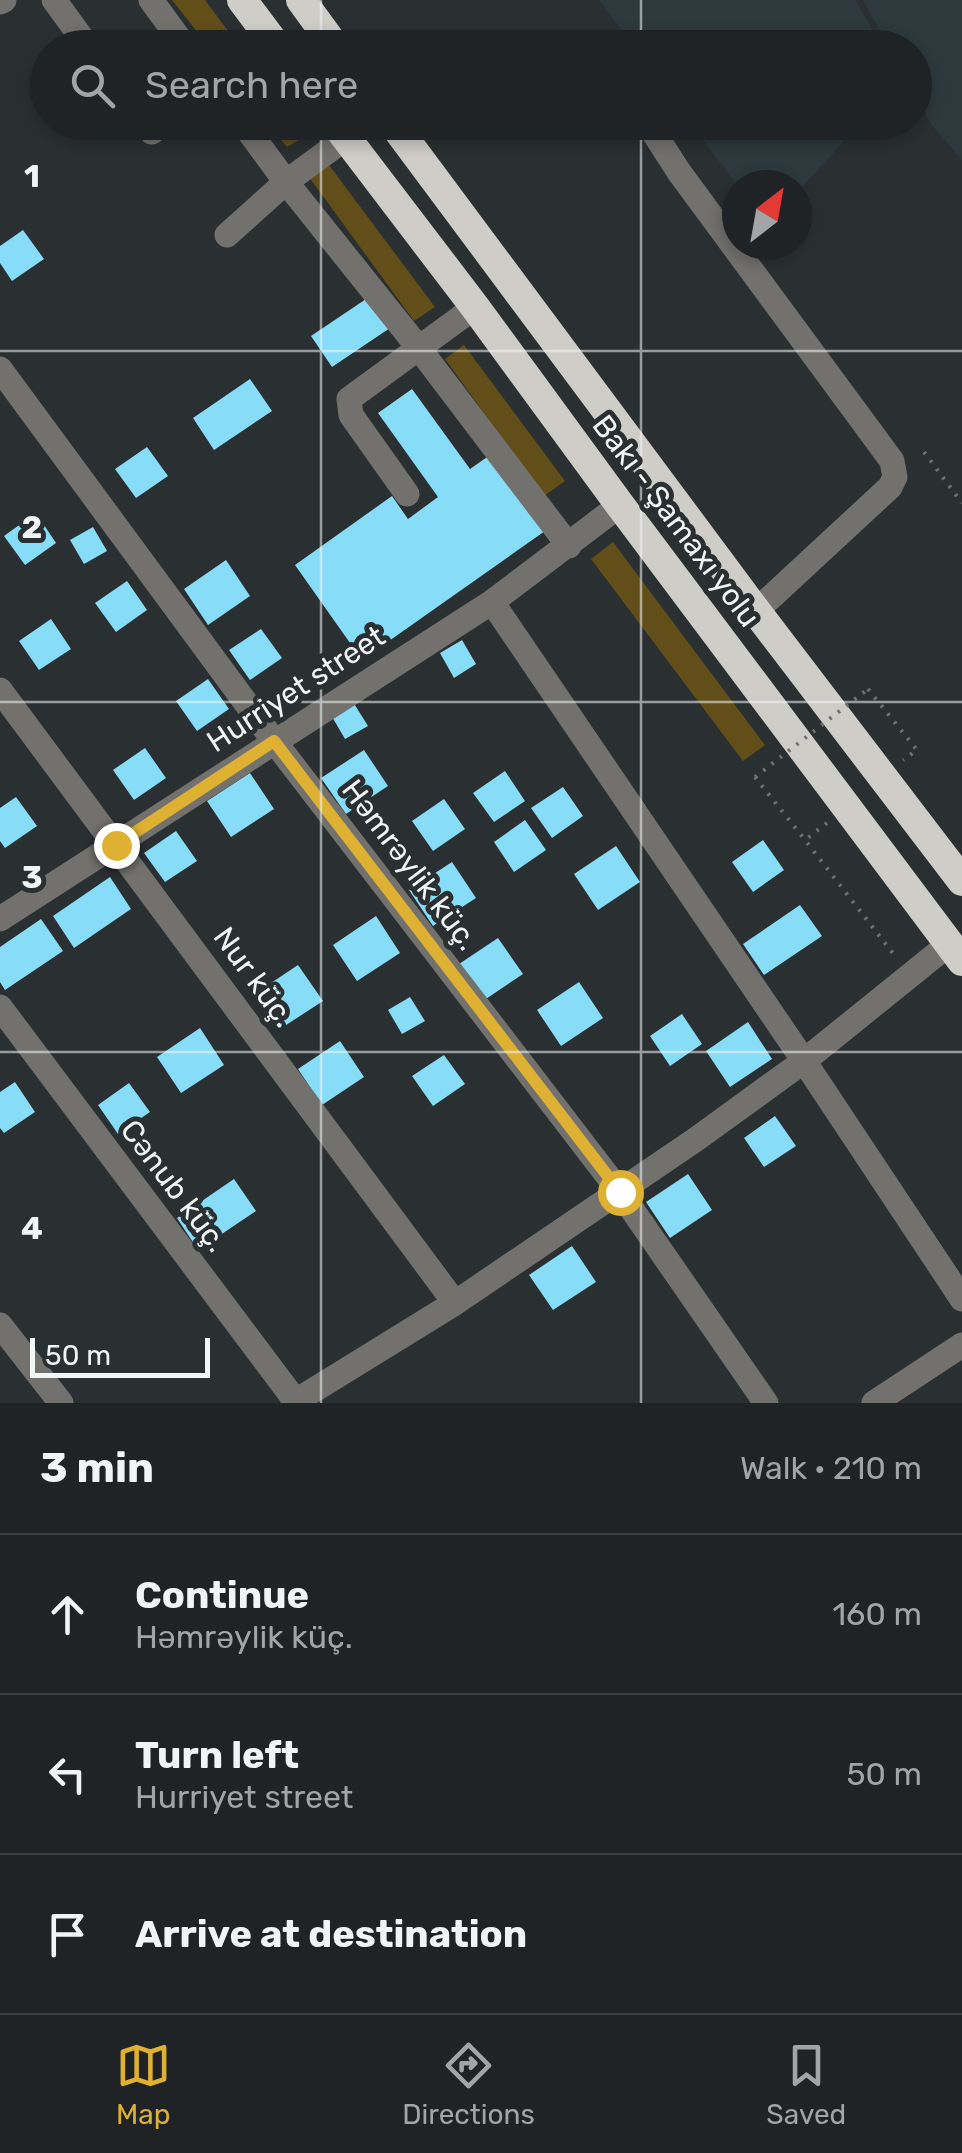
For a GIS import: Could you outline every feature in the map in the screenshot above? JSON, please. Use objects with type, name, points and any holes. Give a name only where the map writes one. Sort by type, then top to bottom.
[{"type":"highway","points":[[242,0],[264,30]]},
{"type":"highway","points":[[301,0],[323,30]]},
{"type":"highway","name":"Bakı - Şamaxı yolu","points":[[348,140],[956,953]]},
{"type":"highway","name":"Bakı - Şamaxı yolu","points":[[405,140],[962,881]]},
{"type":"street","points":[[54,0],[76,30]]},
{"type":"street","points":[[151,0],[173,30]]},
{"type":"street","points":[[255,140],[568,546]]},
{"type":"street","points":[[227,235],[330,140]]},
{"type":"street","points":[[658,140],[892,461],[895,477],[890,488],[756,610]]},
{"type":"street","points":[[408,494],[351,415],[349,399],[475,308]]},
{"type":"street","name":"Həmrəylik küç.","points":[[0,369],[274,741],[620,1192],[766,1403]]},
{"type":"street","name":"Hurriyet street","points":[[0,918],[492,602],[620,505]]},
{"type":"street","points":[[492,602],[962,1299]]},
{"type":"street","name":"Nur küç.","points":[[0,690],[455,1304]]},
{"type":"street","points":[[295,1402],[455,1304],[620,1192],[804,1061],[911,975],[956,953]]},
{"type":"street","name":"Cənub küç.","points":[[0,1007],[295,1402]]},
{"type":"street","points":[[0,1326],[61,1403]]},
{"type":"street","points":[[874,1403],[962,1345]]},
{"type":"path","points":[[924,452],[962,504]]},
{"type":"path","points":[[911,975],[755,777],[868,688],[917,750]]},
{"type":"path","points":[[805,840],[847,808]]},
{"type":"shaded area","points":[[172,0],[205,0],[227,30],[196,30]]},
{"type":"shaded area","points":[[599,0],[855,0],[873,30],[621,30]]},
{"type":"shaded area","points":[[863,0],[962,0],[962,160],[932,125],[932,30],[880,30]]},
{"type":"shaded area","points":[[703,140],[845,140],[812,176],[812,170],[726,170]]},
{"type":"shaded area","points":[[329,165],[435,307],[414,321],[309,177]]},
{"type":"shaded area","points":[[464,345],[565,481],[544,496],[445,359]]},
{"type":"shaded area","points":[[613,542],[765,745],[743,761],[591,559]]},
{"type":"building","points":[[23,230],[44,259],[12,281],[0,263],[0,246]]},
{"type":"building","points":[[369,297],[390,328],[332,367],[311,336]]},
{"type":"building","points":[[250,379],[272,411],[214,450],[193,418]]},
{"type":"building","points":[[412,389],[470,469],[490,455],[545,531],[362,660],[295,565],[392,496],[408,519],[438,497],[378,413]]},
{"type":"building","points":[[147,447],[168,476],[136,498],[115,469]]},
{"type":"building","points":[[36,513],[56,543],[25,565],[4,536]]},
{"type":"building","points":[[93,527],[107,551],[84,564],[70,540]]},
{"type":"building","points":[[226,560],[250,596],[208,625],[184,589]]},
{"type":"building","points":[[127,581],[147,610],[116,632],[95,603]]},
{"type":"building","points":[[51,619],[71,649],[39,670],[19,641]]},
{"type":"building","points":[[261,629],[282,658],[250,680],[229,650]]},
{"type":"building","points":[[462,640],[476,664],[454,678],[440,653]]},
{"type":"building","points":[[208,679],[229,709],[197,731],[176,701]]},
{"type":"building","points":[[353,702],[368,726],[345,739],[331,715]]},
{"type":"building","points":[[145,748],[166,778],[134,800],[113,770]]},
{"type":"building","points":[[364,750],[388,786],[346,814],[321,778]]},
{"type":"building","points":[[505,771],[525,801],[494,822],[473,793]]},
{"type":"building","points":[[250,773],[274,809],[231,837],[207,801]]},
{"type":"building","points":[[563,787],[583,816],[552,838],[531,808]]},
{"type":"building","points":[[16,797],[37,826],[5,848],[0,841],[0,808]]},
{"type":"building","points":[[444,799],[465,829],[433,851],[412,821]]},
{"type":"building","points":[[525,820],[546,850],[514,872],[494,842]]},
{"type":"building","points":[[176,831],[197,861],[165,882],[144,853]]},
{"type":"building","points":[[763,840],[784,870],[753,892],[732,862]]},
{"type":"building","points":[[616,846],[640,882],[598,910],[574,874]]},
{"type":"building","points":[[452,862],[476,898],[433,926],[409,890]]},
{"type":"building","points":[[110,877],[131,909],[74,948],[53,916]]},
{"type":"building","points":[[800,905],[822,936],[764,975],[743,944]]},
{"type":"building","points":[[376,916],[400,953],[357,981],[333,945]]},
{"type":"building","points":[[41,919],[63,951],[5,990],[0,982],[0,947]]},
{"type":"building","points":[[498,938],[523,974],[480,1003],[456,966]]},
{"type":"building","points":[[298,965],[323,1001],[280,1029],[256,993]]},
{"type":"building","points":[[579,982],[603,1018],[561,1046],[537,1010]]},
{"type":"building","points":[[410,997],[425,1021],[402,1034],[388,1010]]},
{"type":"building","points":[[682,1014],[702,1044],[670,1066],[650,1036]]},
{"type":"building","points":[[748,1022],[772,1059],[730,1087],[706,1051]]},
{"type":"building","points":[[200,1028],[224,1065],[181,1093],[157,1057]]},
{"type":"building","points":[[340,1041],[364,1077],[322,1105],[298,1069]]},
{"type":"building","points":[[444,1055],[465,1084],[433,1106],[412,1076]]},
{"type":"building","points":[[15,1082],[35,1112],[4,1133],[0,1128],[0,1092]]},
{"type":"building","points":[[129,1083],[150,1112],[118,1134],[98,1105]]},
{"type":"building","points":[[775,1116],[796,1146],[764,1167],[744,1138]]},
{"type":"building","points":[[688,1174],[712,1210],[670,1238],[646,1202]]},
{"type":"building","points":[[234,1179],[256,1211],[198,1250],[177,1218]]},
{"type":"building","points":[[572,1246],[596,1282],[553,1310],[529,1275]]},
{"type":"route","points":[[116,845],[274,741],[620,1192]]}]
